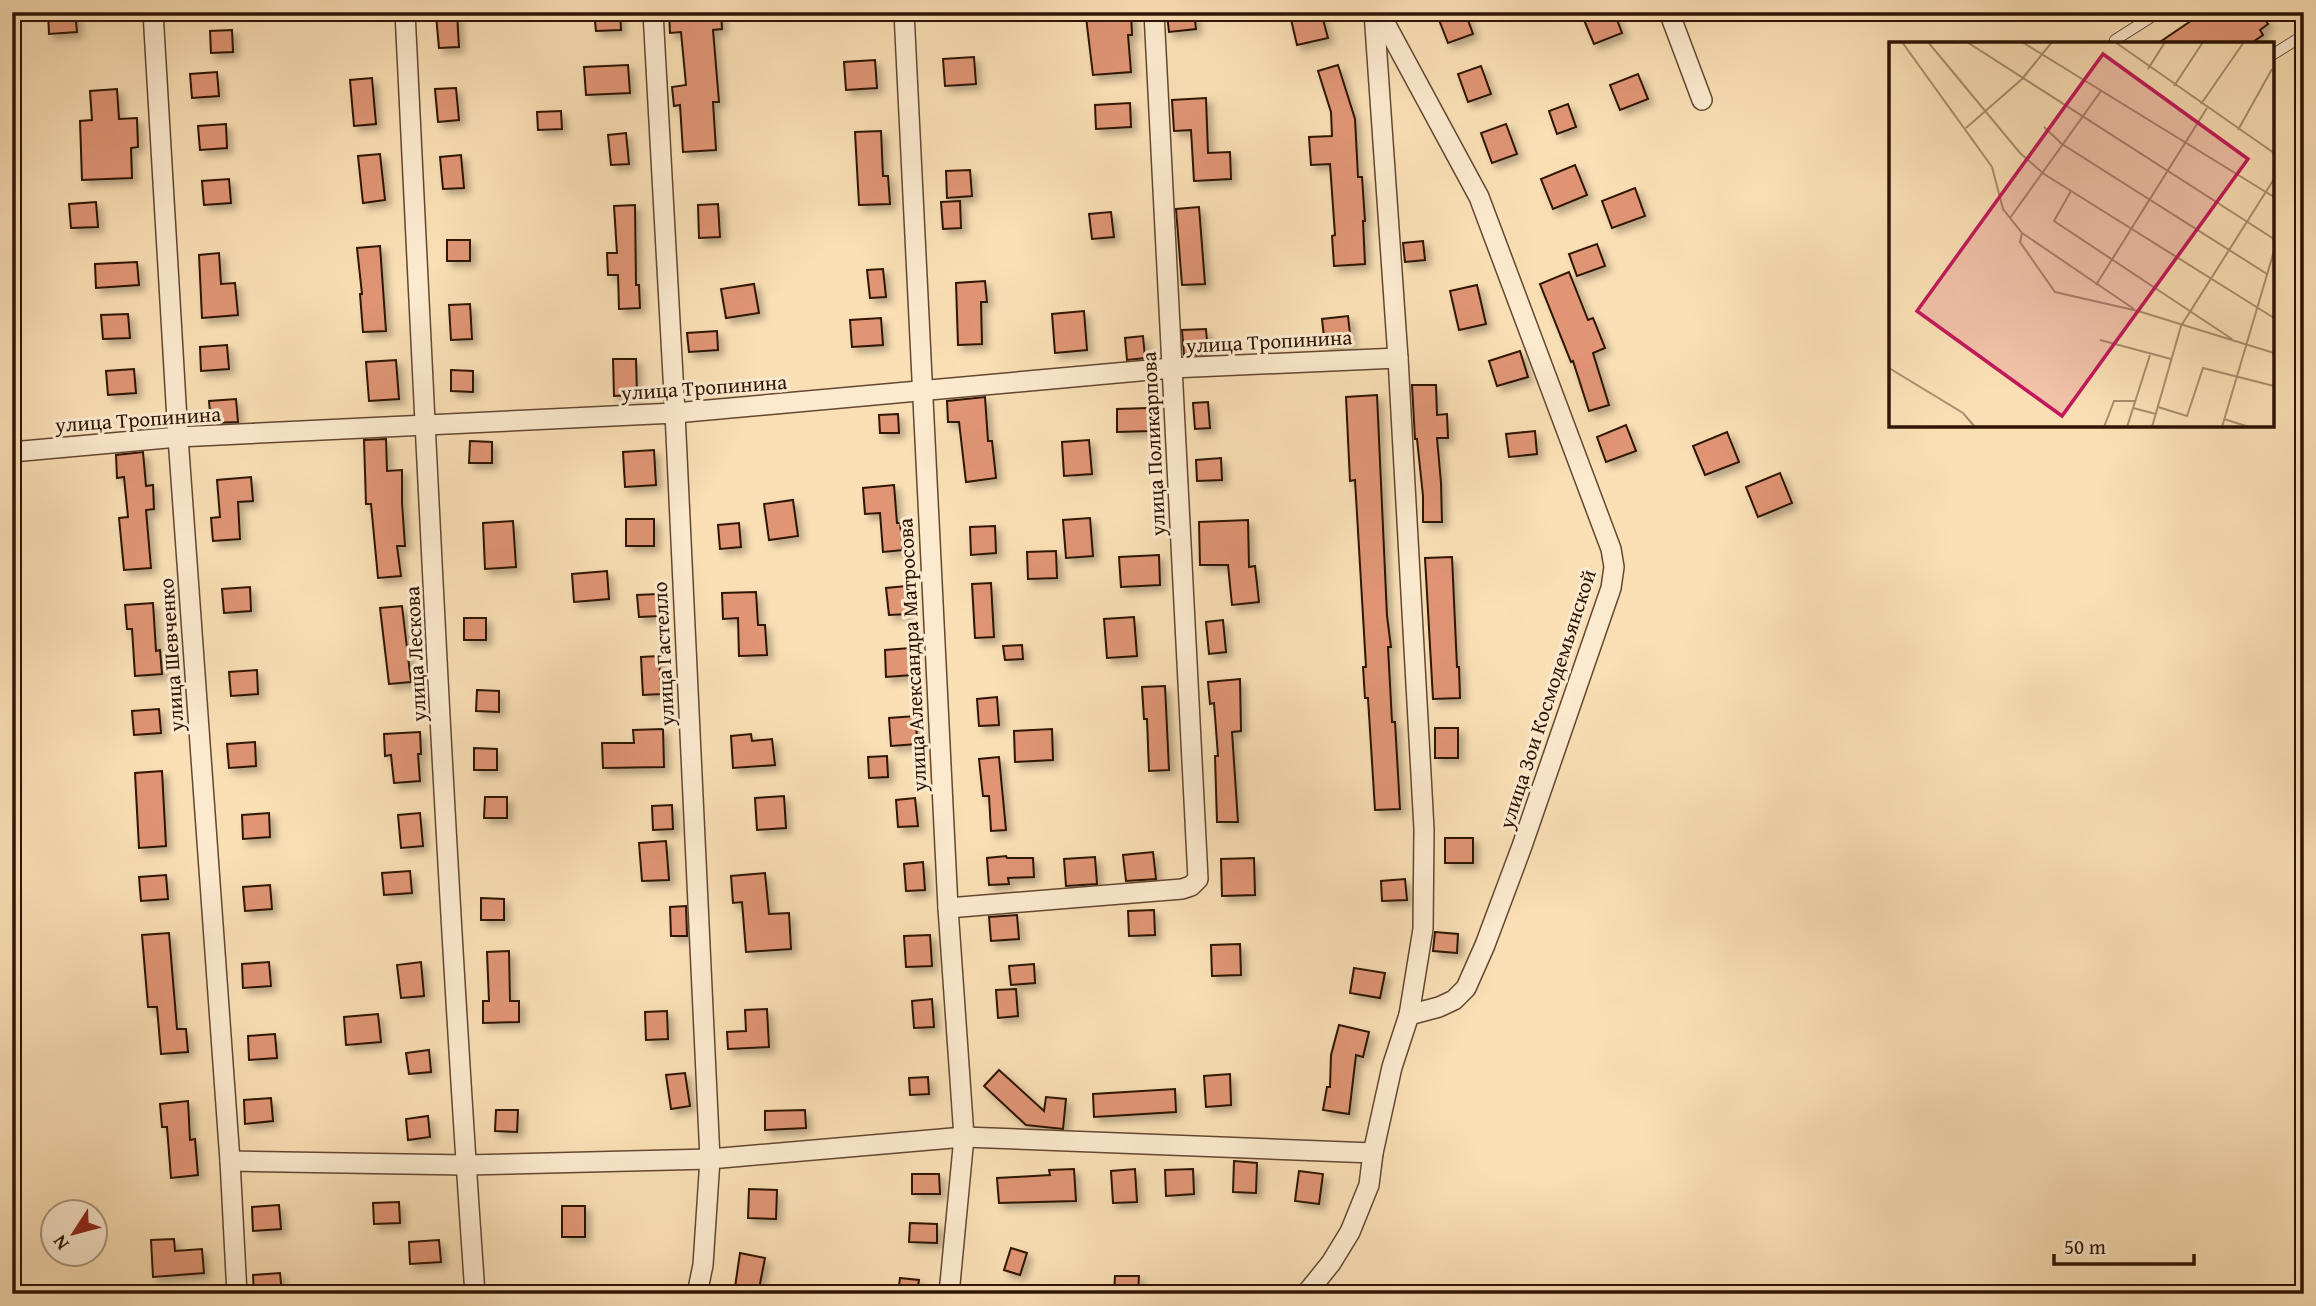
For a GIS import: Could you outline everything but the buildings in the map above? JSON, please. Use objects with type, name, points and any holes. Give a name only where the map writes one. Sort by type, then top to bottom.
[{"type":"street","name":"улица Шевченко","points":[[153,12],[178,437],[230,1161],[237,1294]]},
{"type":"street","name":"улица Лескова","points":[[405,12],[425,425],[475,1294]]},
{"type":"street","name":"улица Гастелло","points":[[653,12],[710,1159],[703,1265],[697,1294]]},
{"type":"street","name":"улица Александра Матросова","points":[[904,12],[948,908],[964,1137],[949,1294]]},
{"type":"street","name":"улица Поликарпова","points":[[948,908],[1182,889],[1195,883],[1198,873],[1154,12]]},
{"type":"street","points":[[1306,1294],[1331,1263],[1350,1233],[1368,1185],[1392,1066],[1409,1015],[1423,929],[1424,829],[1398,358],[1374,12]]},
{"type":"street","name":"улица Зои Космодемьянской","points":[[1379,12],[1479,197],[1611,549],[1614,567],[1611,588],[1522,846],[1485,946],[1466,988],[1454,1000],[1409,1015]]},
{"type":"street","points":[[1669,12],[1702,100]]},
{"type":"street","name":"улица Тропинина","points":[[12,452],[178,437],[674,413],[1172,368],[1398,358]]},
{"type":"street","points":[[230,1161],[466,1165],[710,1159],[964,1137],[1373,1153]]},
{"type":"lane","points":[[2116,42],[2115,40],[2158,12]]},
{"type":"lane","points":[[2300,12],[2304,19]]},
{"type":"lane","points":[[2274,54],[2304,35]]}]
